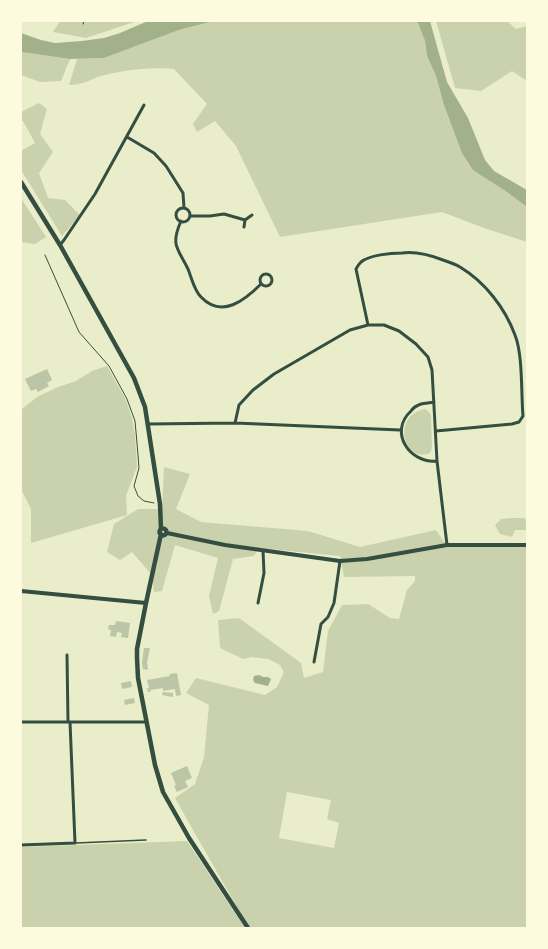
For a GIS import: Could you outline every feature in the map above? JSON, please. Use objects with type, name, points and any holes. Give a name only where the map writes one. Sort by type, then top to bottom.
[{"type":"main road","points":[[21,182],[60,245],[134,378],[145,407],[160,504],[161,532],[137,649],[137,658],[138,678],[155,765],[160,784],[189,838],[248,928]]},
{"type":"main road","points":[[161,532],[164,535],[167,533]]},
{"type":"street","points":[[60,245],[95,194],[144,105]]},
{"type":"street","points":[[127,137],[154,154],[166,166],[183,193],[184,208],[188,210],[190,216]]},
{"type":"street","points":[[181,222],[177,219],[176,213],[184,208]]},
{"type":"street","points":[[190,216],[224,214],[245,220]]},
{"type":"street","points":[[244,227],[245,220],[252,215]]},
{"type":"street","points":[[181,222],[186,221],[190,216]]},
{"type":"street","points":[[181,222],[175,237],[175,245],[186,265],[195,288],[200,296],[208,303],[218,306],[229,306],[236,304],[261,284]]},
{"type":"street","points":[[368,325],[356,270],[360,263],[368,258],[393,253],[414,252],[434,256],[459,267],[478,281],[491,294],[499,305],[515,335],[519,352],[523,416],[519,422],[512,424],[436,431]]},
{"type":"street","points":[[266,274],[270,275],[272,279],[271,284],[265,286],[261,284],[260,280],[262,276],[266,274]]},
{"type":"street","points":[[235,423],[239,405],[253,390],[274,374],[350,330],[368,325],[384,325],[399,331],[416,344],[428,357],[432,370],[437,461],[447,545]]},
{"type":"street","points":[[434,402],[421,404],[413,409],[406,416],[400,430],[405,445],[412,453],[423,460],[437,461]]},
{"type":"street","points":[[148,424],[235,423],[400,430]]},
{"type":"street","points":[[167,533],[211,543],[340,561],[367,559],[447,545],[527,544]]},
{"type":"street","points":[[258,603],[264,573],[263,551]]},
{"type":"street","points":[[314,662],[321,624],[328,617],[334,603],[340,561]]},
{"type":"street","points":[[21,591],[146,603]]},
{"type":"street","points":[[21,845],[75,843],[67,655]]},
{"type":"street","points":[[21,722],[147,722]]},
{"type":"lane","points":[[75,843],[146,840]]},
{"type":"path","points":[[45,255],[79,332],[109,366],[127,398],[135,421],[139,468],[134,486],[138,496],[144,501],[160,504]]},
{"type":"shaded area","points":[[60,21],[137,21],[86,38],[53,32]]},
{"type":"shaded area","points":[[148,21],[214,21],[179,30],[104,58],[70,59],[21,52],[21,33],[55,43],[82,41],[104,38]]},
{"type":"shaded area","points":[[214,21],[414,21],[418,23],[425,41],[427,56],[436,76],[443,102],[504,190],[527,207],[527,242],[442,212],[280,237],[236,146],[215,121],[197,132],[193,124],[207,104],[174,69],[139,69],[100,76],[84,83],[69,85],[77,59],[104,58],[179,30]]},
{"type":"shaded area","points":[[414,21],[430,21],[447,82],[468,118],[485,160],[494,171],[527,190],[527,207],[473,170],[462,153],[443,102],[436,76],[427,56],[425,41],[418,23]]},
{"type":"shaded area","points":[[436,21],[507,21],[516,29],[527,26],[527,81],[512,71],[481,91],[455,88]]},
{"type":"shaded area","points":[[21,52],[70,59],[61,81],[40,82],[21,75]]},
{"type":"shaded area","points":[[39,103],[47,109],[40,134],[53,152],[39,173],[48,198],[65,200],[80,215],[62,236],[21,170],[21,151],[35,143],[23,121],[21,122],[21,112]]},
{"type":"shaded area","points":[[21,198],[46,237],[35,244],[21,242]]},
{"type":"shaded area","points":[[107,366],[126,400],[132,418],[135,435],[137,467],[126,496],[127,515],[31,543],[31,509],[21,489],[21,411],[37,397],[58,387],[76,381],[92,371]]},
{"type":"shaded area","points":[[425,409],[431,415],[432,448],[430,453],[421,455],[414,452],[408,446],[405,438],[405,429],[408,420],[414,413]]},
{"type":"shaded area","points":[[164,467],[190,474],[176,509],[201,522],[308,531],[360,547],[436,530],[447,546],[527,545],[527,928],[249,928],[175,798],[195,784],[204,757],[209,705],[186,693],[196,678],[265,695],[277,687],[284,672],[280,665],[268,659],[252,657],[243,659],[220,648],[218,620],[239,618],[301,663],[304,678],[323,672],[328,631],[342,605],[368,604],[390,618],[399,619],[407,590],[415,581],[415,576],[344,577],[340,556],[259,548],[254,556],[233,559],[219,611],[213,614],[209,596],[218,558],[175,545],[162,591],[154,592],[152,575],[132,552],[120,560],[107,552],[114,524],[138,509],[162,509]],"holes":[[[287,792],[331,800],[327,819],[339,823],[334,848],[279,838]]]},
{"type":"shaded area","points":[[524,518],[527,520],[527,530],[515,530],[512,537],[500,534],[495,525],[501,519]]},
{"type":"shaded area","points":[[259,675],[271,679],[268,686],[255,683],[253,680],[254,676]]},
{"type":"shaded area","points":[[187,841],[245,928],[21,928],[21,847]]},
{"type":"building","points":[[47,369],[52,380],[47,383],[49,386],[38,392],[36,389],[31,391],[25,379]]},
{"type":"building","points":[[116,621],[130,623],[128,638],[121,637],[122,633],[117,632],[116,637],[110,636],[111,630],[108,629],[109,625],[115,625]]},
{"type":"building","points":[[144,648],[150,648],[147,662],[148,670],[143,669],[142,662]]},
{"type":"building","points":[[177,673],[181,695],[176,696],[175,689],[163,691],[163,688],[150,690],[151,692],[148,692],[147,688],[149,688],[147,680],[170,676],[169,674]]},
{"type":"building","points":[[131,681],[132,687],[122,689],[121,683]]},
{"type":"building","points":[[163,692],[173,693],[173,697],[162,695]]},
{"type":"building","points":[[134,698],[135,703],[125,705],[124,700]]},
{"type":"building","points":[[187,766],[192,778],[185,781],[188,787],[177,792],[171,773]]}]
